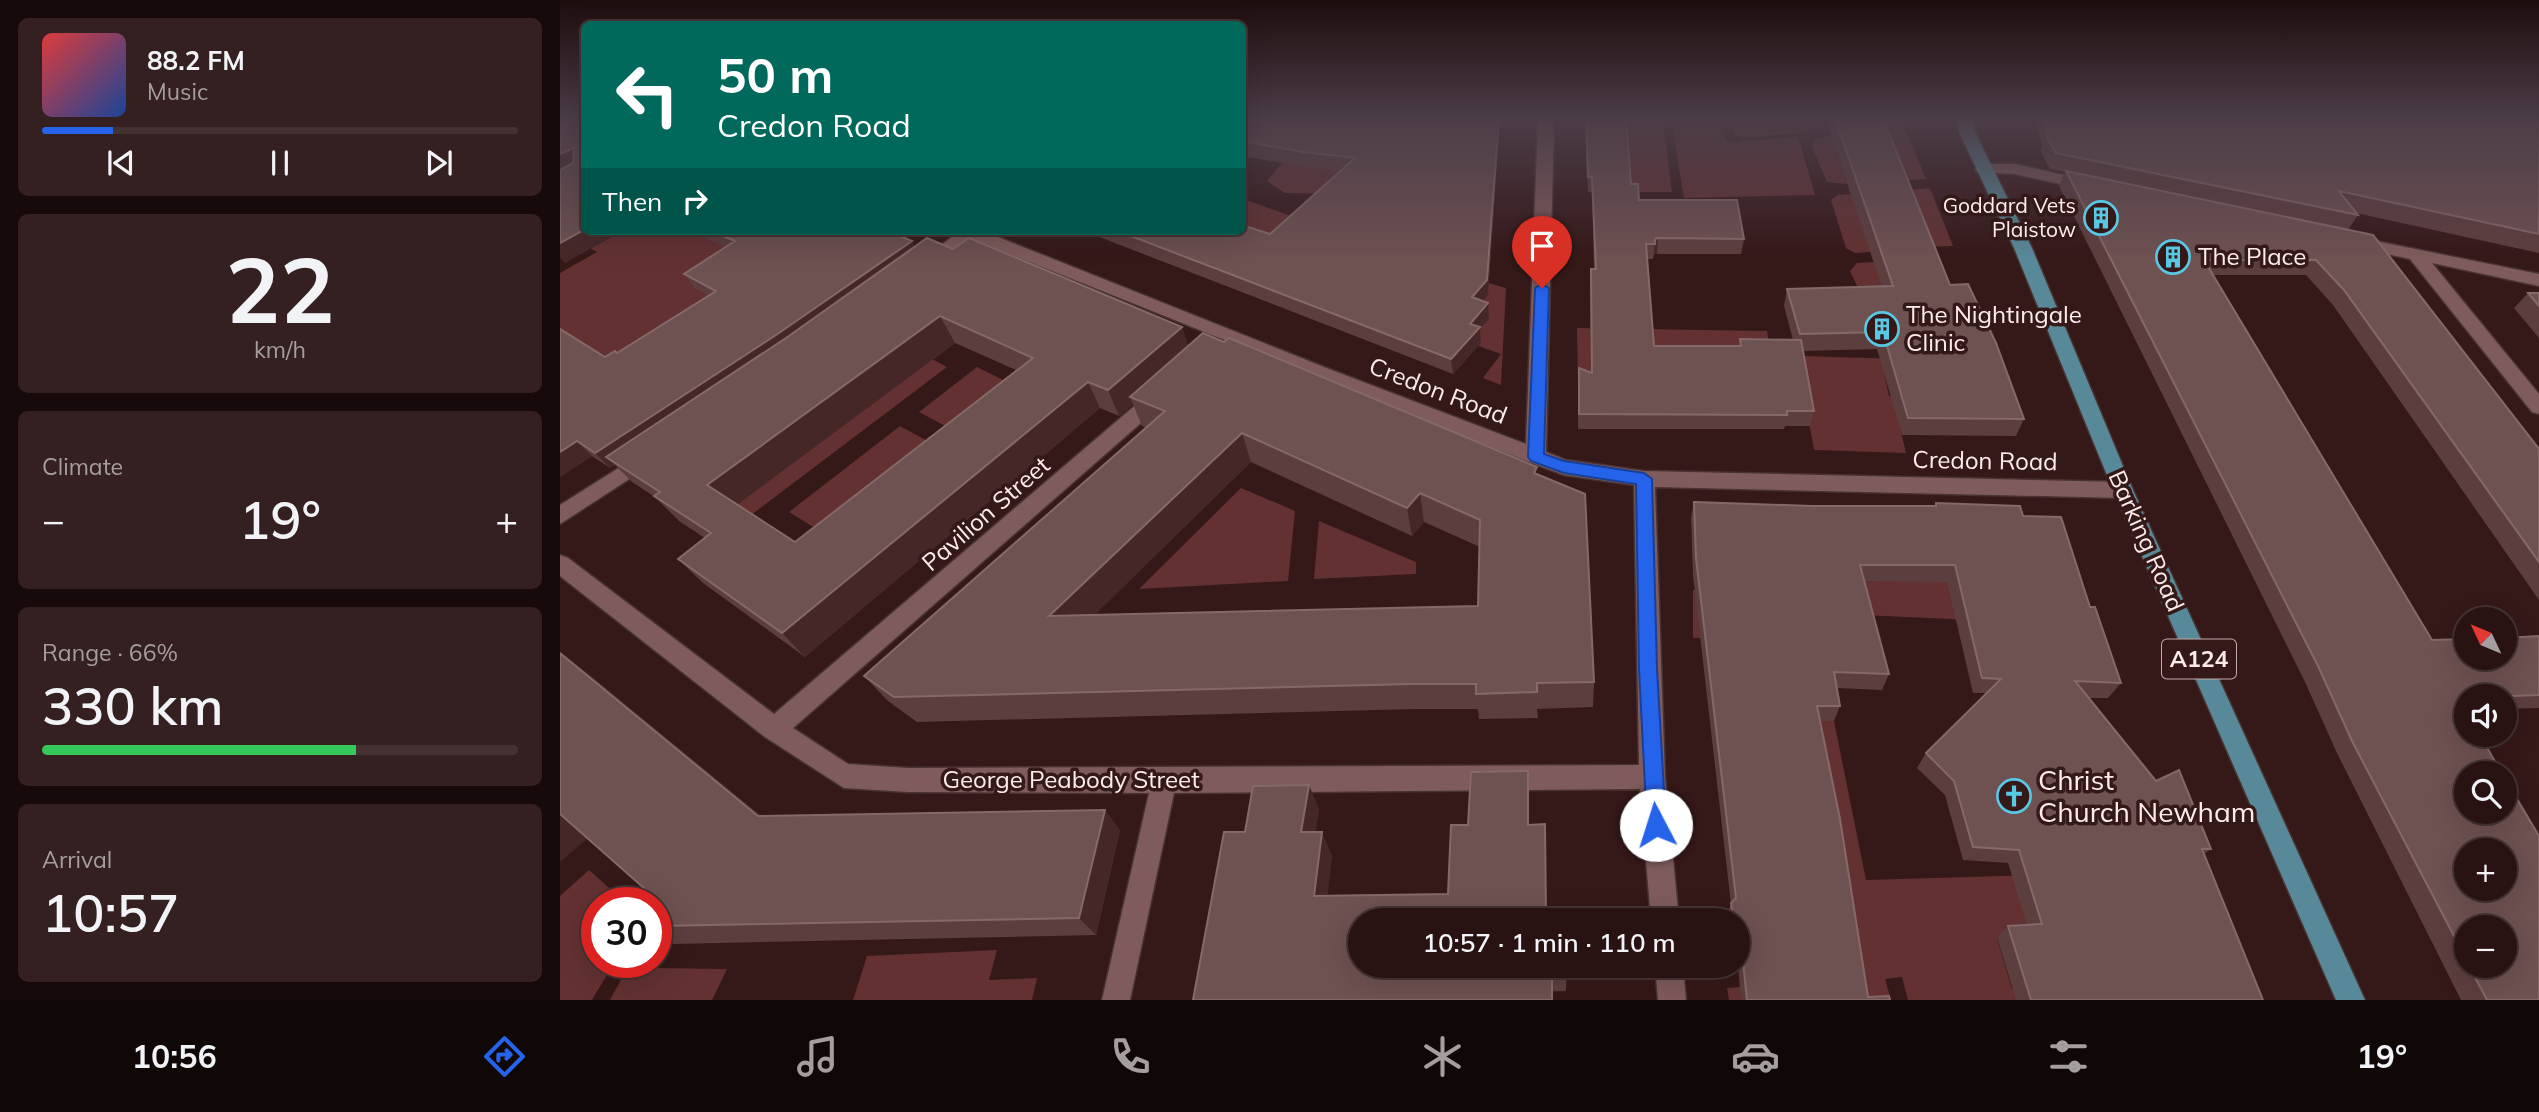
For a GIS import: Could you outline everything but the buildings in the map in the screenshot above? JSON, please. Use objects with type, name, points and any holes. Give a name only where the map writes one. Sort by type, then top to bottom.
[{"type":"main road","name":"Barking Road","points":[[1981,165],[2023,248],[2123,490],[2351,1000]]},
{"type":"street","points":[[1536,457],[1545,165]]},
{"type":"street","points":[[1983,169],[2015,169],[2103,188]]},
{"type":"street","points":[[916,271],[964,235]]},
{"type":"street","name":"Credon Road","points":[[979,235],[1322,374],[1564,467],[1644,479],[2123,490]]},
{"type":"street","points":[[2337,238],[2539,280]]},
{"type":"street","points":[[2416,255],[2539,407]]},
{"type":"street","points":[[1209,351],[1228,334]]},
{"type":"street","name":"Pavilion Street","points":[[774,729],[1068,478],[1179,378]]},
{"type":"street","points":[[560,516],[664,446]]},
{"type":"street","points":[[1644,479],[1652,777],[1664,908]]},
{"type":"street","name":"George Peabody Street","points":[[560,564],[774,729],[844,776],[908,780],[1164,781],[1652,777]]},
{"type":"street","points":[[1116,1000],[1164,781]]},
{"type":"street","points":[[1670,978],[1672,1000]]},
{"type":"shaded area","points":[[1281,165],[1362,173],[1362,194],[1285,193],[1267,181]]},
{"type":"shaded area","points":[[1628,165],[1669,165],[1672,192],[1630,192]]},
{"type":"shaded area","points":[[1678,165],[1806,165],[1815,195],[1684,198]]},
{"type":"shaded area","points":[[1820,165],[1841,165],[1847,184],[1827,182]]},
{"type":"shaded area","points":[[1891,165],[1920,165],[1926,179],[1897,181]]},
{"type":"shaded area","points":[[1930,188],[1953,246],[1923,247],[1900,191]]},
{"type":"shaded area","points":[[1851,194],[1871,252],[1855,253],[1846,248],[1831,200],[1838,195]]},
{"type":"shaded area","points":[[1246,200],[1446,271],[1506,288],[1501,385],[1483,378],[1501,354],[1478,346],[1481,342],[1471,339],[1488,319],[1246,232]]},
{"type":"shaded area","points":[[603,235],[718,235],[734,245],[742,314],[631,368],[560,347],[560,273],[597,252],[591,249]]},
{"type":"shaded area","points":[[1875,262],[1885,294],[1859,290],[1850,271],[1857,263]]},
{"type":"shaded area","points":[[1577,328],[1767,331],[1771,355],[1934,360],[1882,363],[1889,396],[1947,397],[1897,415],[1906,453],[1814,450],[1805,400],[1591,360],[1591,387],[1578,387]]},
{"type":"shaded area","points":[[932,359],[947,367],[714,543],[698,534]]},
{"type":"shaded area","points":[[977,367],[1021,389],[964,436],[919,412]]},
{"type":"shaded area","points":[[900,426],[937,446],[826,535],[789,512]]},
{"type":"shaded area","points":[[1241,488],[1295,511],[1288,581],[1139,589]]},
{"type":"shaded area","points":[[1928,520],[1972,620],[1863,615],[1739,639],[1693,638],[1693,590],[1707,590]]},
{"type":"shaded area","points":[[1319,521],[1416,562],[1416,574],[1314,579]]},
{"type":"shaded area","points":[[1807,721],[1834,721],[1866,880],[2036,875],[2030,936],[1997,938],[2012,989],[2046,988],[2049,1000],[1908,1000],[1902,977],[1885,979],[1891,1000],[1729,1000],[1727,988],[1740,987],[1742,978],[1750,978],[1750,947]]},
{"type":"shaded area","points":[[589,870],[608,887],[581,887],[581,978],[605,978],[592,1000],[560,1000],[560,896]]},
{"type":"shaded area","points":[[997,950],[989,980],[1037,978],[1032,1000],[853,1000],[867,956]]},
{"type":"shaded area","points":[[672,968],[727,969],[712,1000],[610,1000],[622,978],[672,978]]},
{"type":"place","name":"Goddard Vets Plaistow","points":[[2101,218]]},
{"type":"place","name":"The Place","points":[[2173,257]]},
{"type":"place","name":"The Nightingale Clinic","points":[[1882,329]]},
{"type":"place","name":"Christ Church Newham","points":[[2014,796]]},
{"type":"route","points":[[1542,288],[1536,457],[1564,467],[1644,479],[1648,669],[1656,825]]}]
